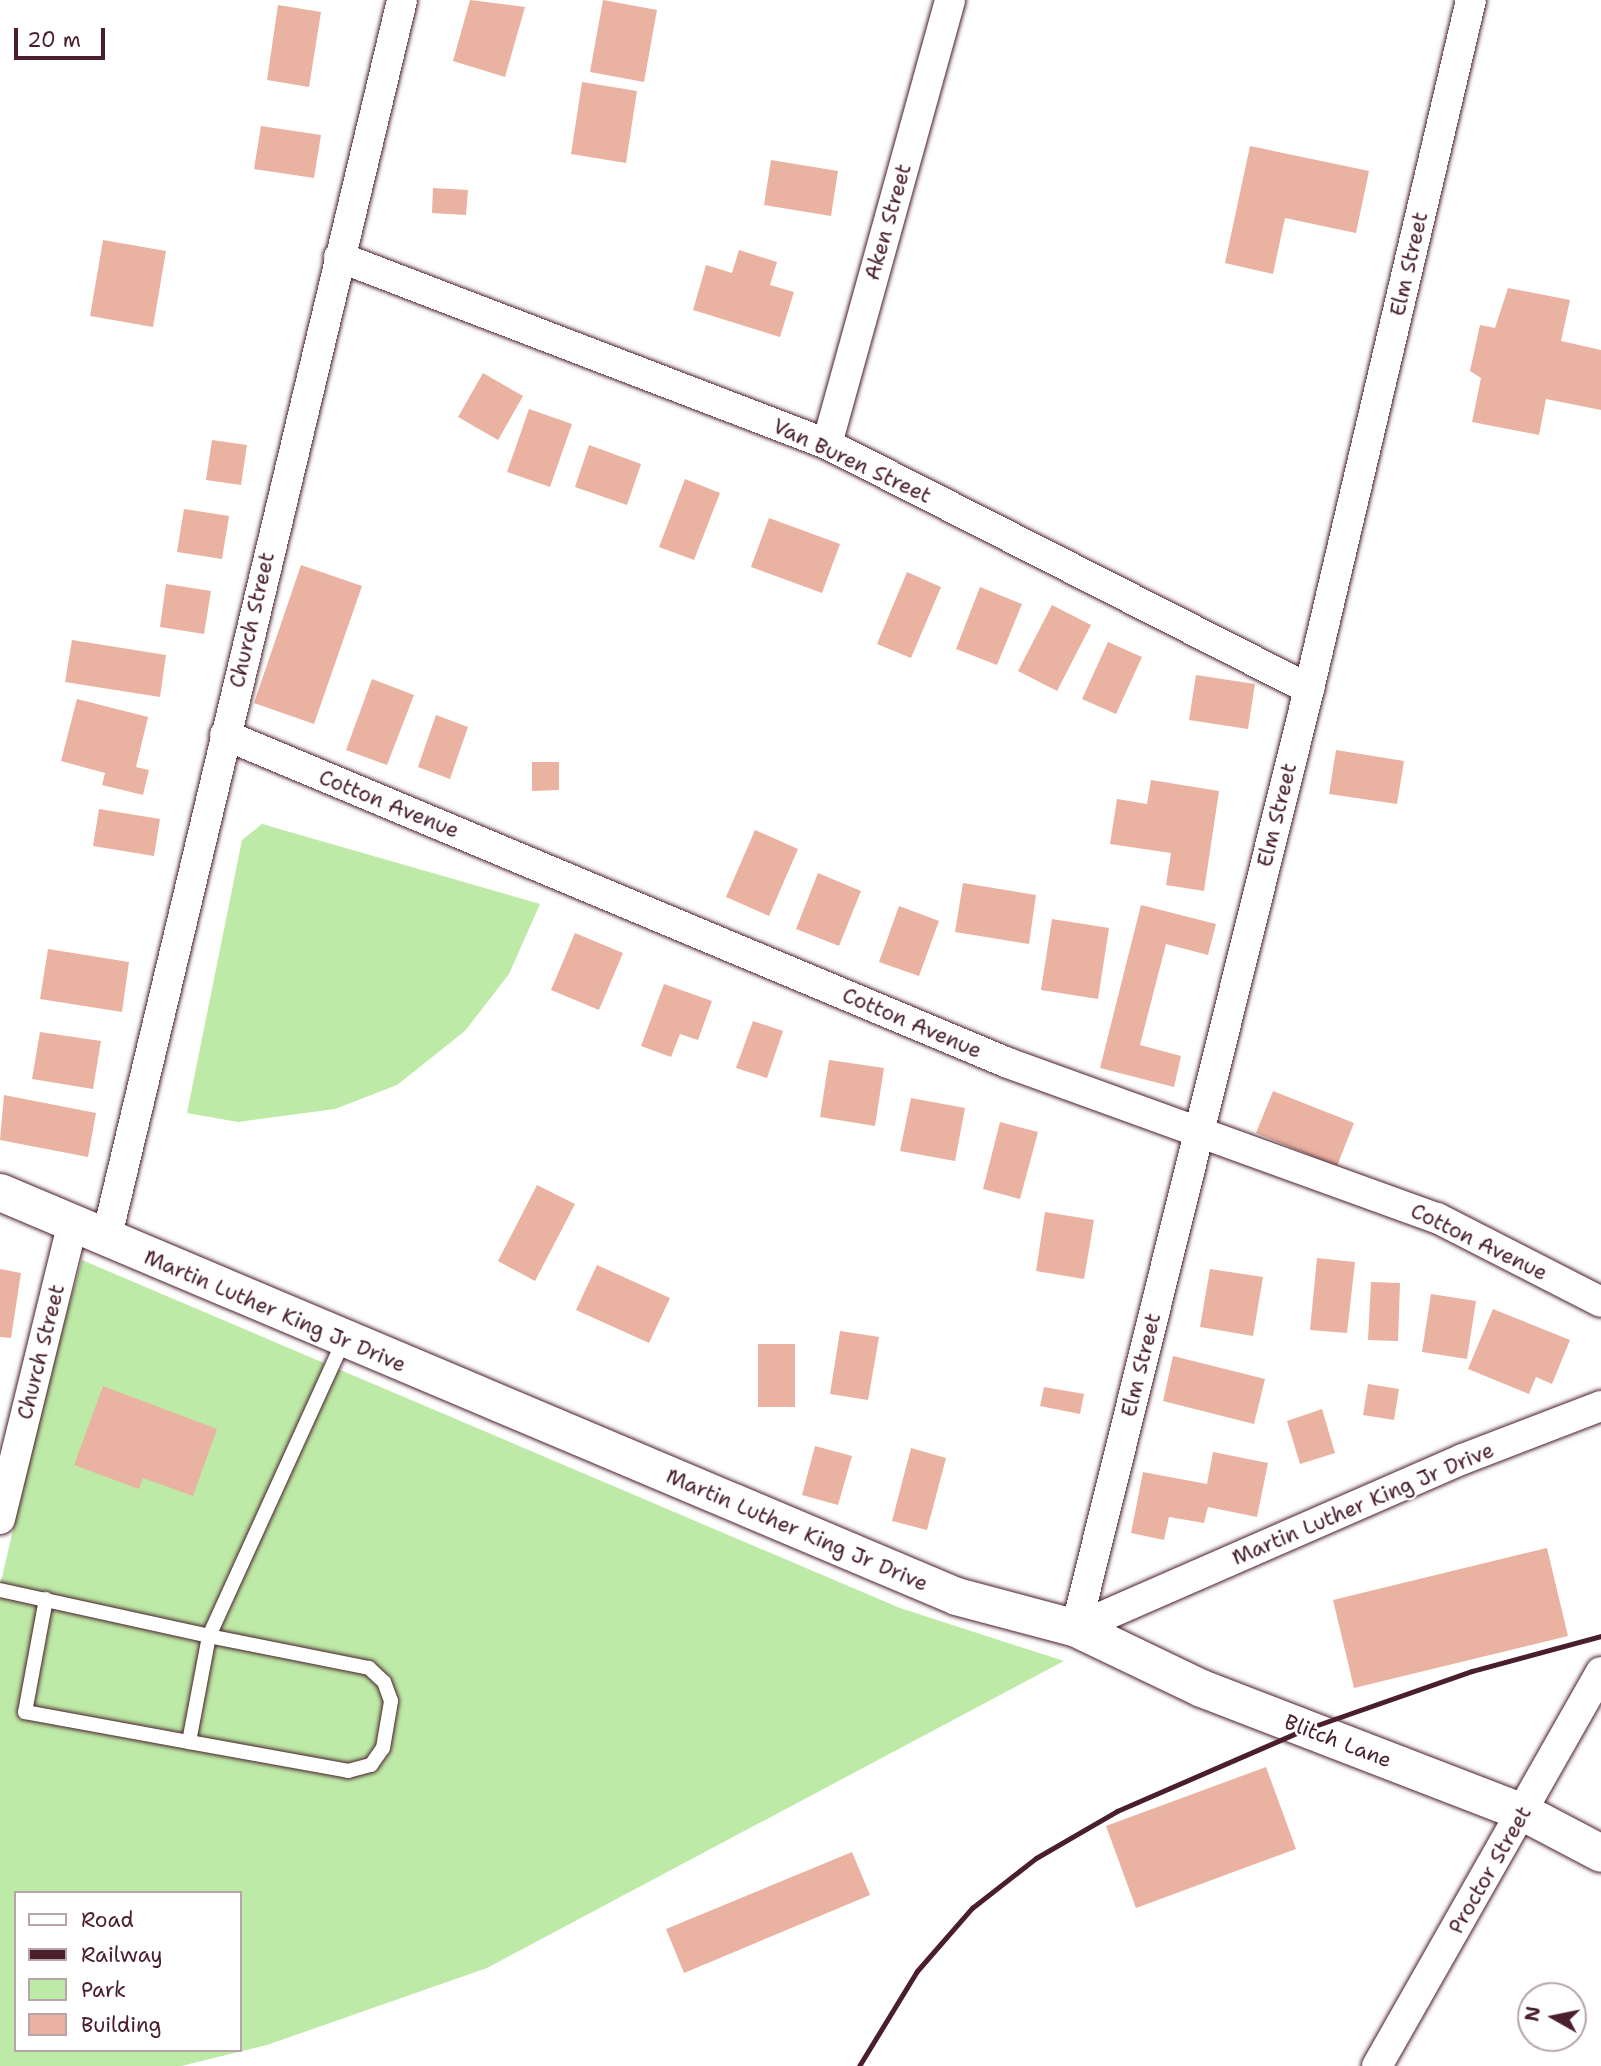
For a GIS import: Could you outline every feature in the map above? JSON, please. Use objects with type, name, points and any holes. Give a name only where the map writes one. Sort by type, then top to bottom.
[{"type":"street","name":"Church Street","points":[[106,1240],[402,0]]},
{"type":"street","name":"Aken Street","points":[[827,444],[950,0]]},
{"type":"street","name":"Elm Street","points":[[1076,1628],[1309,689],[1471,0]]},
{"type":"street","name":"Van Buren Street","points":[[339,257],[827,444],[1309,689]]},
{"type":"street","name":"Cotton Avenue","points":[[225,735],[1008,1063],[1437,1218],[1601,1302]]},
{"type":"street","name":"Martin Luther King Jr Drive","points":[[0,1192],[72,1226],[956,1596],[1076,1628],[1463,1459],[1601,1406]]},
{"type":"street","name":"Church Street","points":[[0,1519],[72,1226]]},
{"type":"street","name":"Blitch Lane","points":[[1076,1628],[1201,1688],[1523,1812],[1601,1853]]},
{"type":"street","name":"Proctor Street","points":[[1377,2066],[1598,1686]]},
{"type":"lane","points":[[189,1742],[209,1636],[344,1340]]},
{"type":"lane","points":[[0,1590],[46,1599],[209,1636],[369,1668],[384,1682],[391,1701],[383,1748],[371,1765],[348,1771],[25,1712],[46,1599]]},
{"type":"green space","points":[[262,824],[540,904],[509,974],[465,1031],[397,1085],[335,1109],[238,1122],[187,1113],[242,840]]},
{"type":"green space","points":[[82,1260],[900,1608],[1064,1661],[487,1968],[267,2045],[242,2051],[242,1891],[14,1891],[14,2052],[238,2052],[181,2066],[0,2066],[0,1586],[49,1373]]},
{"type":"building","points":[[470,0],[525,7],[505,77],[453,61]]},
{"type":"building","points":[[603,0],[657,10],[644,82],[590,72]]},
{"type":"building","points":[[278,5],[321,12],[309,87],[267,80]]},
{"type":"building","points":[[582,82],[637,91],[626,163],[571,154]]},
{"type":"building","points":[[261,126],[321,135],[314,178],[254,169]]},
{"type":"building","points":[[1250,146],[1369,171],[1356,233],[1285,218],[1273,274],[1225,263]]},
{"type":"building","points":[[771,160],[838,171],[831,216],[764,205]]},
{"type":"building","points":[[433,188],[468,190],[466,215],[432,213]]},
{"type":"building","points":[[103,240],[166,251],[153,327],[90,316]]},
{"type":"building","points":[[739,250],[777,262],[770,285],[794,292],[780,337],[693,310],[706,265],[732,273]]},
{"type":"building","points":[[1508,288],[1570,300],[1561,341],[1601,350],[1601,410],[1546,399],[1539,435],[1472,422],[1481,378],[1470,371],[1480,325],[1495,328]]},
{"type":"building","points":[[483,373],[523,396],[498,440],[458,417]]},
{"type":"building","points":[[529,409],[572,424],[550,487],[507,472]]},
{"type":"building","points":[[212,440],[247,445],[241,485],[206,480]]},
{"type":"building","points":[[589,445],[641,464],[627,505],[575,487]]},
{"type":"building","points":[[685,479],[720,493],[694,560],[659,547]]},
{"type":"building","points":[[184,509],[229,516],[222,559],[177,552]]},
{"type":"building","points":[[769,518],[840,544],[822,593],[751,567]]},
{"type":"building","points":[[301,565],[362,586],[314,724],[254,703]]},
{"type":"building","points":[[907,572],[941,587],[911,658],[877,644]]},
{"type":"building","points":[[166,584],[211,591],[204,634],[160,627]]},
{"type":"building","points":[[980,587],[1022,604],[997,665],[956,649]]},
{"type":"building","points":[[1052,605],[1091,625],[1057,691],[1018,671]]},
{"type":"building","points":[[72,640],[166,655],[160,697],[65,682]]},
{"type":"building","points":[[1108,642],[1142,657],[1116,714],[1082,699]]},
{"type":"building","points":[[1196,675],[1255,684],[1248,729],[1189,720]]},
{"type":"building","points":[[372,679],[414,695],[387,765],[346,750]]},
{"type":"building","points":[[77,699],[148,717],[136,767],[149,770],[143,795],[102,785],[105,773],[61,761]]},
{"type":"building","points":[[436,715],[468,727],[450,779],[418,767]]},
{"type":"building","points":[[1336,750],[1404,761],[1397,804],[1329,794]]},
{"type":"building","points":[[532,762],[559,762],[559,790],[532,791]]},
{"type":"building","points":[[1151,780],[1219,791],[1204,891],[1166,885],[1171,853],[1110,844],[1117,799],[1147,804]]},
{"type":"building","points":[[99,809],[160,819],[154,856],[93,846]]},
{"type":"building","points":[[755,830],[798,849],[769,916],[726,897]]},
{"type":"building","points":[[818,873],[861,891],[839,946],[796,929]]},
{"type":"building","points":[[963,883],[1036,895],[1029,944],[955,932]]},
{"type":"building","points":[[1141,905],[1216,924],[1208,955],[1166,944],[1140,1045],[1181,1056],[1174,1087],[1100,1068]]},
{"type":"building","points":[[899,906],[939,921],[919,976],[879,962]]},
{"type":"building","points":[[1052,919],[1109,928],[1098,999],[1041,990]]},
{"type":"building","points":[[575,933],[623,953],[599,1010],[551,990]]},
{"type":"building","points":[[48,949],[129,962],[122,1012],[40,999]]},
{"type":"building","points":[[664,984],[712,1001],[698,1040],[680,1034],[671,1057],[641,1046]]},
{"type":"building","points":[[753,1021],[783,1031],[767,1078],[736,1068]]},
{"type":"building","points":[[40,1032],[101,1041],[93,1089],[32,1079]]},
{"type":"building","points":[[829,1060],[884,1068],[875,1126],[820,1117]]},
{"type":"building","points":[[1273,1091],[1354,1123],[1337,1166],[1256,1133]]},
{"type":"building","points":[[4,1095],[96,1113],[88,1157],[0,1140]]},
{"type":"building","points":[[911,1098],[965,1108],[955,1161],[900,1151]]},
{"type":"building","points":[[1000,1122],[1038,1132],[1020,1199],[983,1189]]},
{"type":"building","points":[[537,1185],[575,1204],[535,1281],[498,1261]]},
{"type":"building","points":[[1045,1212],[1094,1220],[1084,1279],[1036,1271]]},
{"type":"building","points":[[1317,1258],[1355,1262],[1347,1333],[1310,1330]]},
{"type":"building","points":[[597,1265],[670,1298],[649,1343],[576,1310]]},
{"type":"building","points":[[0,1269],[21,1273],[11,1338],[0,1337]]},
{"type":"building","points":[[1210,1269],[1263,1277],[1253,1336],[1200,1327]]},
{"type":"building","points":[[1371,1282],[1400,1283],[1398,1341],[1368,1340]]},
{"type":"building","points":[[1431,1294],[1476,1301],[1467,1359],[1422,1352]]},
{"type":"building","points":[[1493,1309],[1570,1340],[1552,1384],[1536,1377],[1529,1394],[1468,1369]]},
{"type":"building","points":[[840,1331],[879,1337],[868,1400],[830,1394]]},
{"type":"building","points":[[758,1344],[795,1344],[795,1407],[758,1407]]},
{"type":"building","points":[[1173,1356],[1265,1379],[1254,1424],[1163,1401]]},
{"type":"building","points":[[1368,1384],[1399,1389],[1394,1420],[1363,1415]]},
{"type":"building","points":[[103,1386],[217,1429],[193,1496],[143,1478],[139,1489],[74,1465]]},
{"type":"building","points":[[1044,1387],[1084,1394],[1080,1414],[1040,1406]]},
{"type":"building","points":[[1322,1409],[1335,1453],[1300,1464],[1287,1421]]},
{"type":"building","points":[[815,1446],[852,1456],[838,1505],[802,1495]]},
{"type":"building","points":[[911,1448],[946,1458],[927,1530],[892,1521]]},
{"type":"building","points":[[1213,1452],[1268,1463],[1257,1517],[1208,1507],[1204,1523],[1169,1517],[1164,1540],[1131,1533],[1143,1472],[1207,1484]]},
{"type":"building","points":[[1547,1548],[1568,1636],[1354,1688],[1333,1600]]},
{"type":"building","points":[[1266,1767],[1296,1849],[1136,1908],[1106,1826]]},
{"type":"building","points":[[852,1852],[870,1895],[684,1973],[666,1929]]},
{"type":"railway","points":[[859,2066],[917,1971],[972,1908],[1036,1858],[1117,1811],[1306,1729],[1472,1671],[1601,1636]]}]
